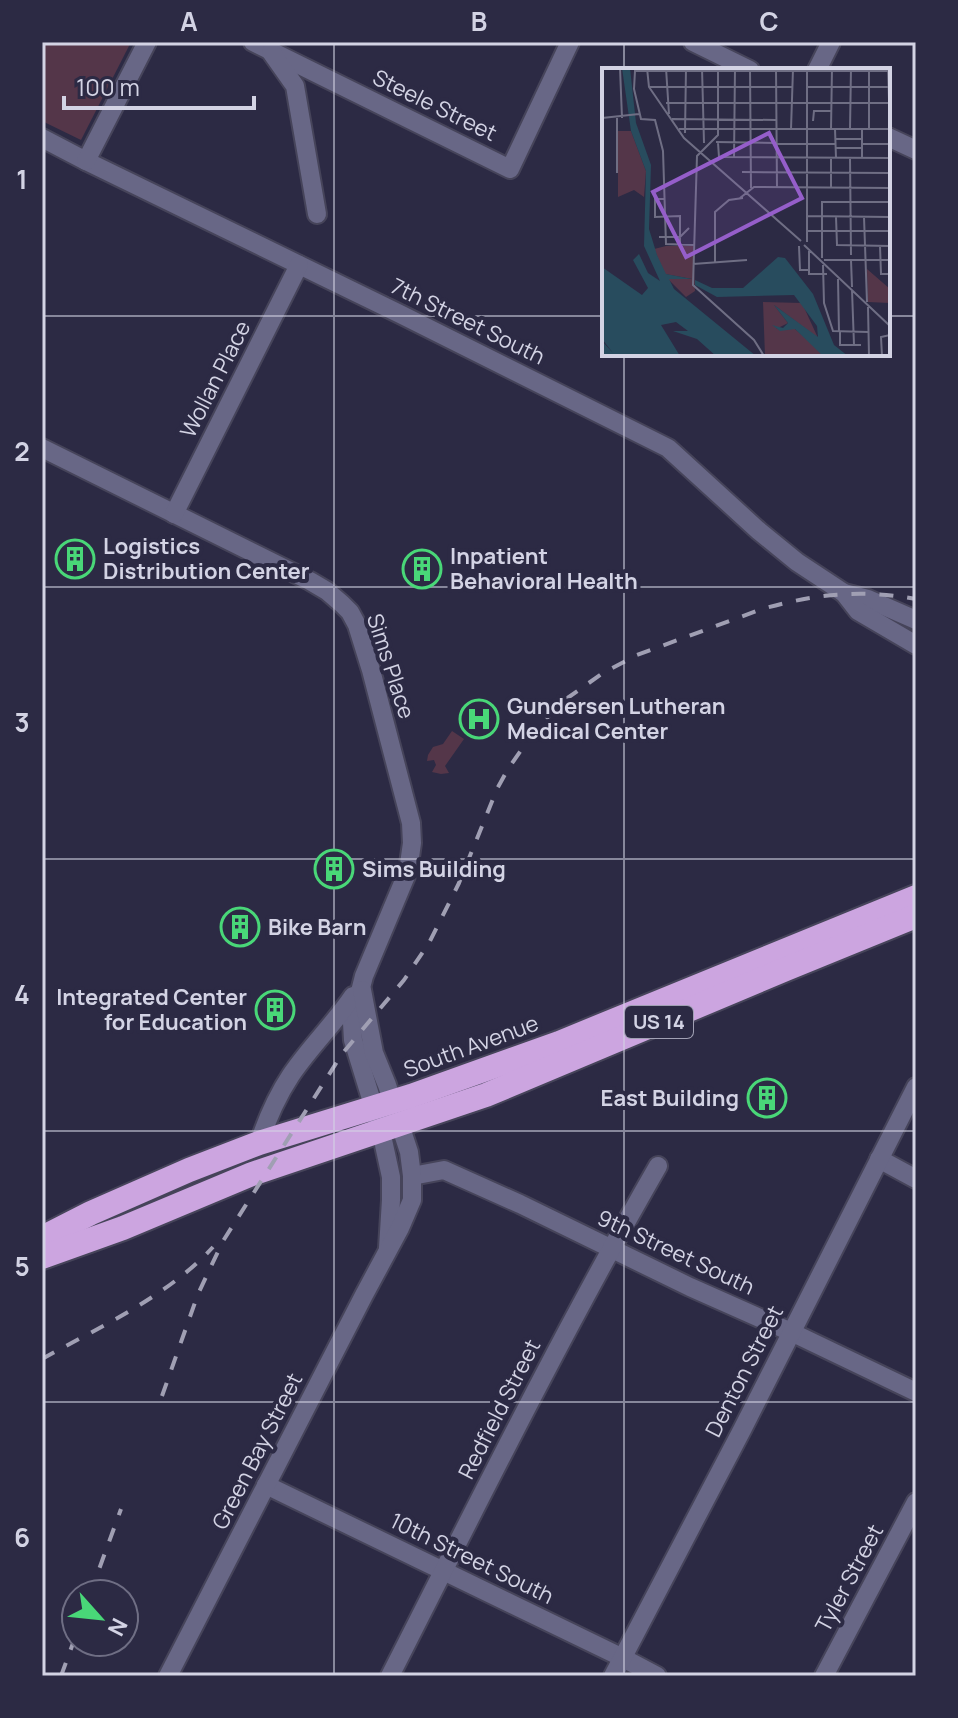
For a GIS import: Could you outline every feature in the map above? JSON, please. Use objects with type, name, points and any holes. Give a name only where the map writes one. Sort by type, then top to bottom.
[{"type":"highway","name":"South Avenue","points":[[42,1238],[150,1187],[259,1143],[465,1077],[559,1043],[916,897]]},
{"type":"highway","name":"US 14","points":[[42,1257],[123,1228],[252,1174],[530,1077],[916,916]]},
{"type":"street","points":[[86,161],[147,42]]},
{"type":"street","name":"Steele Street","points":[[265,45],[510,169],[570,42]]},
{"type":"street","points":[[693,42],[746,68]]},
{"type":"street","points":[[818,68],[831,42]]},
{"type":"street","points":[[265,45],[295,86],[317,214]]},
{"type":"street","name":"7th Street South","points":[[42,138],[668,448],[776,546],[844,593],[858,611],[916,645]]},
{"type":"street","points":[[890,138],[916,150]]},
{"type":"street","name":"Wollan Place","points":[[174,514],[299,265]]},
{"type":"street","name":"Sims Place","points":[[42,448],[327,591],[350,612],[357,625],[410,816],[412,843],[408,871],[363,983],[290,1077],[259,1143]]},
{"type":"street","name":"7th Street South","points":[[844,593],[868,599],[916,620]]},
{"type":"street","points":[[363,983],[374,1053],[387,1085],[382,1104]]},
{"type":"street","name":"Denton Street","points":[[613,1676],[916,1087]]},
{"type":"street","name":"Green Bay Street","points":[[168,1676],[412,1200],[409,1152],[391,1128],[382,1104]]},
{"type":"street","name":"Green Bay Street","points":[[388,1248],[391,1128]]},
{"type":"street","points":[[879,1159],[916,1179]]},
{"type":"street","name":"Redfield Street","points":[[390,1676],[550,1362],[658,1166]]},
{"type":"street","name":"9th Street South","points":[[412,1176],[444,1170],[916,1392]]},
{"type":"street","name":"10th Street South","points":[[266,1485],[657,1676]]},
{"type":"street","name":"Tyler Street","points":[[824,1676],[916,1502]]},
{"type":"shaded area","points":[[42,42],[131,42],[81,140],[42,121]]},
{"type":"shaded area","points":[[452,731],[464,739],[445,766],[449,773],[432,772],[436,765],[434,760],[427,761],[428,755],[433,747],[443,744]]},
{"type":"railway","points":[[162,1396],[198,1294],[223,1241],[342,1054],[404,980],[429,943],[459,883],[497,789],[536,729],[566,699],[603,673],[637,655],[762,609],[838,595],[876,594],[916,599]]},
{"type":"railway","points":[[42,1359],[154,1296],[213,1247]]},
{"type":"railway","points":[[96,1578],[121,1509]]},
{"type":"railway","points":[[61,1676],[68,1658]]},
{"type":"place","name":"Logistics Distribution Center","points":[[75,559]]},
{"type":"place","name":"Inpatient Behavioral Health","points":[[422,569]]},
{"type":"place","name":"Gundersen Lutheran Medical Center","points":[[479,719]]},
{"type":"place","name":"Sims Building","points":[[334,869]]},
{"type":"place","name":"Bike Barn","points":[[240,927]]},
{"type":"place","name":"Integrated Center for Education","points":[[275,1010]]},
{"type":"place","name":"East Building","points":[[767,1098]]}]
